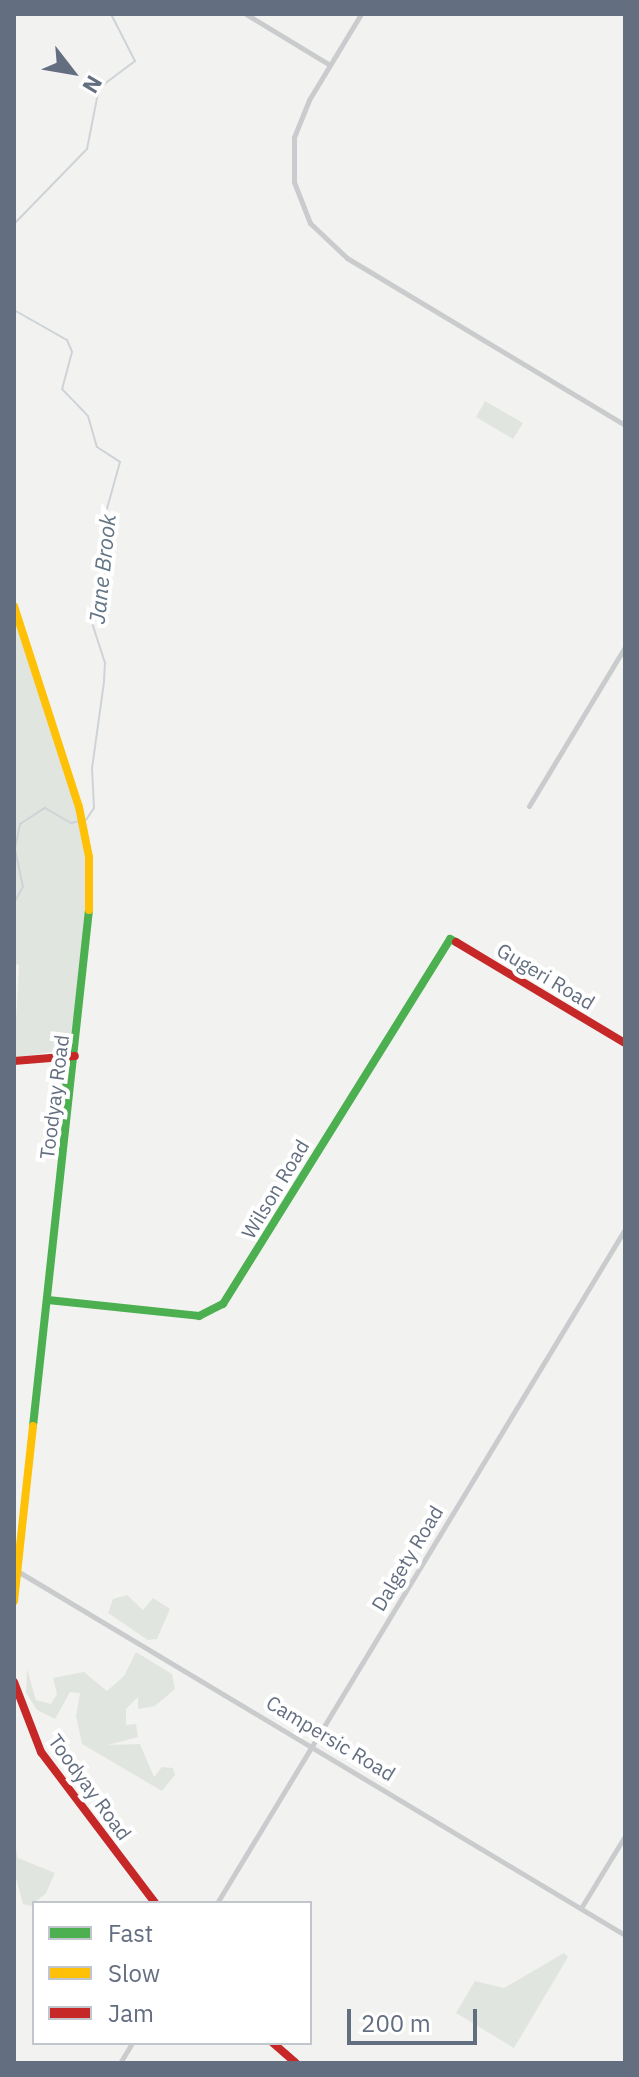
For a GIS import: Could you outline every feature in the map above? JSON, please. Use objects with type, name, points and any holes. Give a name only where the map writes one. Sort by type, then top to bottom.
[{"type":"main road","name":"Toodyay Road","points":[[14,606],[79,807],[90,905],[14,1601]]},
{"type":"main road","name":"Gugeri Road","points":[[450,939],[625,1043]]},
{"type":"main road","name":"Wilson Road","points":[[48,1300],[199,1316],[223,1304],[450,939]]},
{"type":"main road","points":[[57,1059],[67,1074],[68,1112]]},
{"type":"main road","points":[[14,1061],[75,1059]]},
{"type":"main road","name":"Toodyay Road","points":[[14,1682],[16,1706],[41,1752],[153,1901]]},
{"type":"main road","points":[[275,2045],[296,2063]]},
{"type":"street","points":[[246,14],[330,65]]},
{"type":"street","points":[[361,14],[302,114],[292,167],[303,210],[320,236],[347,258],[625,425]]},
{"type":"street","points":[[529,806],[625,647]]},
{"type":"street","name":"Dalgety Road","points":[[218,1901],[625,1229]]},
{"type":"street","name":"Campersic Road","points":[[19,1572],[625,1935]]},
{"type":"street","points":[[581,1908],[625,1836]]},
{"type":"street","points":[[120,2063],[131,2045]]},
{"type":"shaded area","points":[[485,401],[523,423],[513,439],[476,417]]},
{"type":"shaded area","points":[[14,606],[83,828],[90,904],[73,1043],[63,1050],[14,1058],[19,965],[14,964]]},
{"type":"shaded area","points":[[127,1595],[143,1610],[153,1598],[170,1609],[157,1639],[148,1640],[108,1613],[113,1599]]},
{"type":"shaded area","points":[[136,1652],[172,1674],[175,1689],[155,1706],[138,1709],[138,1697],[126,1709],[126,1725],[136,1724],[138,1737],[108,1745],[140,1744],[154,1777],[162,1767],[173,1768],[175,1775],[162,1791],[82,1744],[76,1716],[80,1693],[70,1692],[55,1719],[37,1710],[26,1693],[27,1669],[36,1700],[51,1704],[57,1694],[53,1678],[84,1672],[107,1691],[124,1676]]},
{"type":"shaded area","points":[[14,1840],[18,1858],[55,1873],[46,1893],[32,1901],[31,1906],[23,1904],[16,1878]]},
{"type":"shaded area","points":[[564,1953],[568,1957],[514,2048],[456,2013],[475,1981],[504,1988]]},
{"type":"waterway","name":"Jane Brook","points":[[14,224],[87,149],[99,88],[135,61],[111,14]]},
{"type":"waterway","name":"Jane Brook","points":[[14,310],[67,340],[72,352],[62,389],[88,416],[97,447],[120,462],[106,512],[106,570],[93,626],[105,662],[92,768],[94,808],[86,820]]},
{"type":"waterway","name":"Jane Brook","points":[[14,903],[23,887],[15,848],[20,824],[45,808],[71,823],[80,821]]},
{"type":"traffic: fast","points":[[33,1426],[89,910]]},
{"type":"traffic: fast","points":[[48,1300],[199,1316],[223,1304],[450,939],[456,942]]},
{"type":"traffic: fast","points":[[59,1060],[67,1087]]},
{"type":"traffic: slow","points":[[14,606],[79,807],[89,857],[89,910]]},
{"type":"traffic: slow","points":[[14,1601],[33,1426]]},
{"type":"traffic: jam","points":[[456,942],[625,1043]]},
{"type":"traffic: jam","points":[[14,1061],[75,1056]]},
{"type":"traffic: jam","points":[[14,1682],[41,1752],[153,1901]]},
{"type":"traffic: jam","points":[[275,2045],[296,2063]]}]
